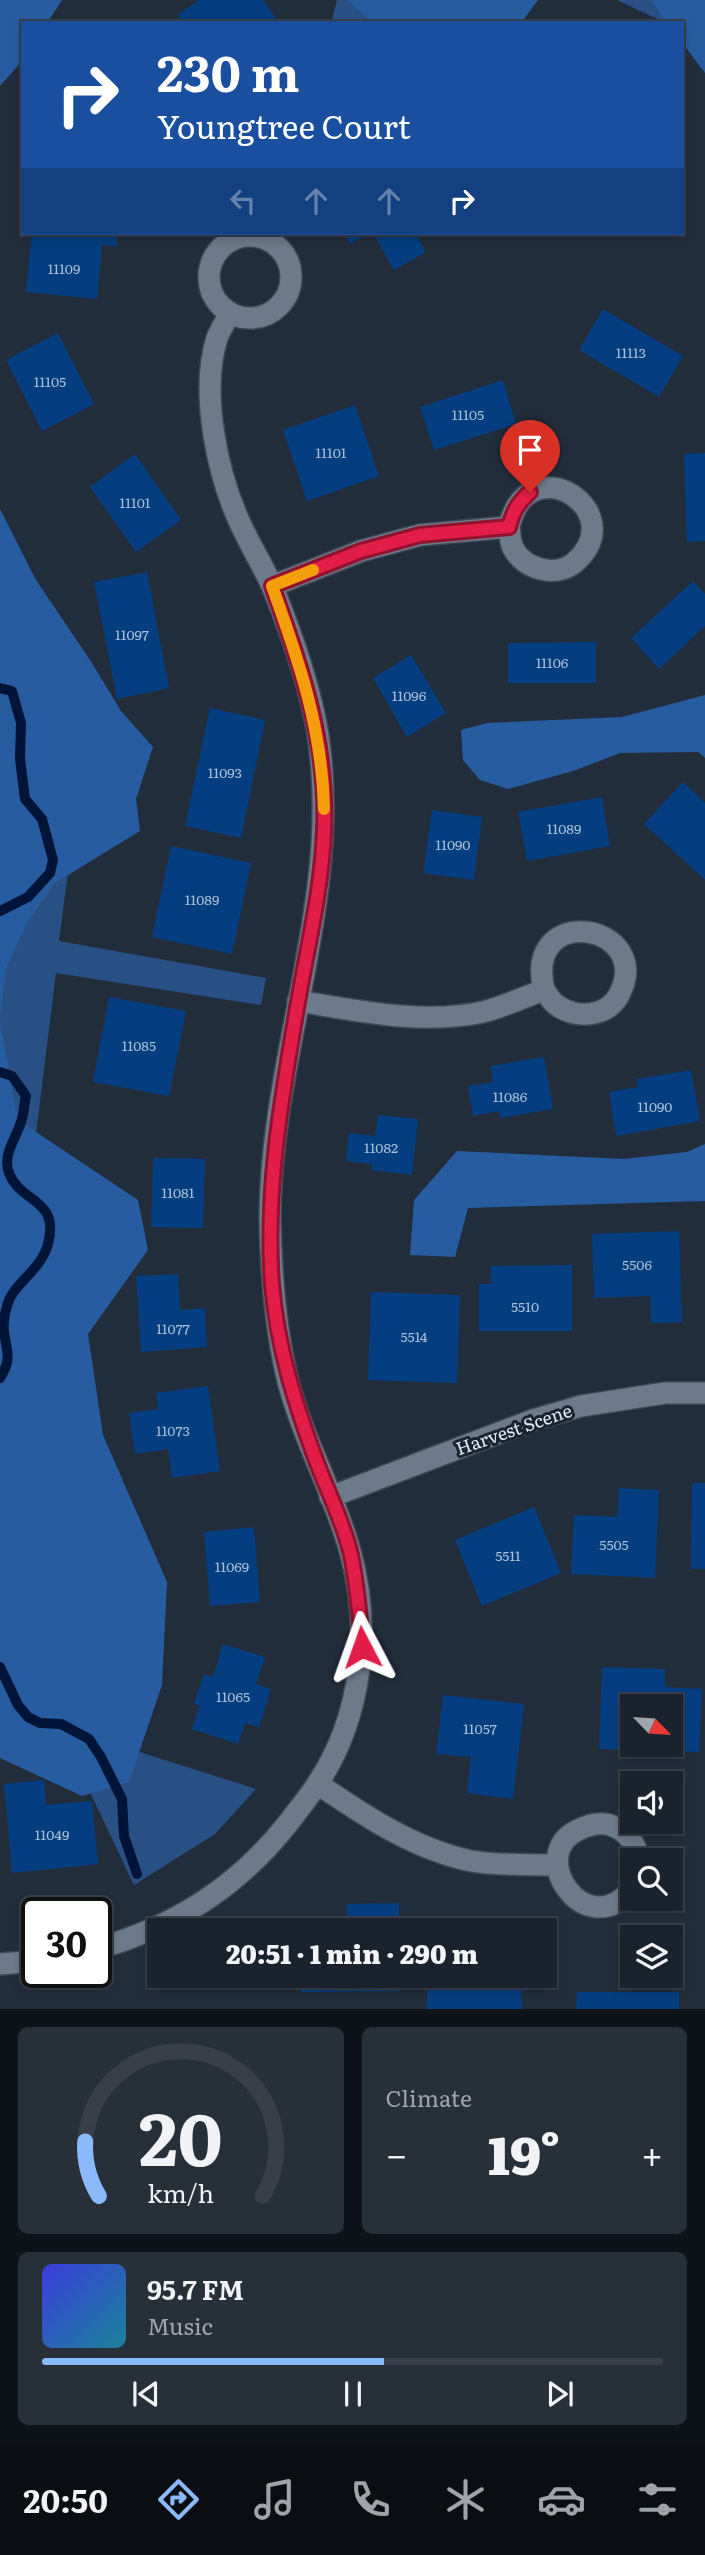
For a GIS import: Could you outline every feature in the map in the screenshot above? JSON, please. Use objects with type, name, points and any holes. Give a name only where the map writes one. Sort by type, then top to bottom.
[{"type":"street","points":[[112,1944],[160,1927],[202,1903],[247,1868],[278,1836],[318,1784],[343,1734],[356,1690],[362,1647],[359,1601],[350,1552],[289,1383],[272,1284],[270,1217],[273,1167],[298,1001],[319,893],[324,784],[308,689],[272,586],[239,520],[224,480],[215,439],[211,396],[212,362],[218,334],[230,314]]},
{"type":"street","points":[[272,586],[361,551],[420,535],[509,527]]},
{"type":"street","points":[[586,930],[604,936],[616,947],[624,961],[625,978],[618,997],[593,1014],[576,1015],[555,1005],[544,990],[542,962],[548,949],[570,932],[586,930]]},
{"type":"street","points":[[298,1001],[387,1015],[438,1016],[482,1012],[544,990]]},
{"type":"street","name":"Harvest Scene","points":[[330,1497],[533,1420],[581,1406],[665,1393],[705,1393]]},
{"type":"street","points":[[318,1784],[376,1823],[444,1853],[472,1861],[557,1865]]},
{"type":"street","points":[[620,1900],[607,1906],[589,1906],[572,1898],[561,1883],[557,1865],[562,1847],[574,1832],[590,1824],[609,1825],[625,1833],[637,1848]]},
{"type":"street","points":[[0,1965],[21,1963]]},
{"type":"shaded area","points":[[0,0],[62,0],[48,21],[21,21],[21,62],[0,86]]},
{"type":"shaded area","points":[[337,0],[379,0],[375,21],[332,21]]},
{"type":"shaded area","points":[[348,0],[538,0],[522,21],[371,21]]},
{"type":"shaded area","points":[[617,0],[705,0],[684,21],[662,21]]},
{"type":"shaded area","points":[[651,0],[705,0],[705,73],[684,45],[684,21],[666,21]]},
{"type":"shaded area","points":[[0,509],[36,580],[121,711],[153,747],[136,799],[140,831],[55,883],[27,923],[6,968],[0,1020]]},
{"type":"shaded area","points":[[0,545],[86,734],[59,941],[266,978],[261,1005],[56,973],[21,1254],[130,1749],[256,1789],[215,1834],[134,1885],[72,1754],[0,1725]]},
{"type":"shaded area","points":[[705,695],[705,758],[698,752],[620,753],[573,771],[508,789],[480,780],[463,760],[461,730],[487,723],[622,717]]},
{"type":"shaded area","points":[[0,1021],[18,1120],[138,1200],[148,1250],[88,1334],[103,1435],[167,1582],[162,1685],[129,1782],[82,1796],[0,1758]]},
{"type":"shaded area","points":[[705,1144],[705,1201],[468,1208],[455,1257],[410,1255],[414,1200],[457,1151],[624,1159],[687,1152]]},
{"type":"building","points":[[199,0],[263,0],[278,21],[182,21],[178,15]]},
{"type":"building","points":[[32,235],[118,235],[116,246],[102,245],[97,299],[26,292]]},
{"type":"building","points":[[345,235],[366,235],[350,244]]},
{"type":"building","points":[[374,235],[416,235],[426,252],[394,270]]},
{"type":"building","points":[[603,309],[683,356],[659,397],[579,350]]},
{"type":"building","points":[[58,333],[94,404],[42,431],[6,360]]},
{"type":"building","points":[[503,380],[516,424],[434,450],[420,407]]},
{"type":"building","points":[[355,405],[379,476],[307,501],[283,430]]},
{"type":"building","points":[[705,453],[705,541],[687,542],[684,454]]},
{"type":"building","points":[[135,454],[181,520],[136,552],[90,487]]},
{"type":"building","points":[[147,572],[169,688],[117,699],[94,582]]},
{"type":"building","points":[[693,581],[705,594],[705,626],[659,669],[631,638]]},
{"type":"building","points":[[596,642],[596,683],[508,683],[508,643]]},
{"type":"building","points":[[411,655],[446,713],[407,737],[373,678]]},
{"type":"building","points":[[210,708],[265,720],[241,838],[185,826]]},
{"type":"building","points":[[683,782],[705,803],[705,880],[644,824]]},
{"type":"building","points":[[602,797],[610,846],[527,861],[518,812]]},
{"type":"building","points":[[432,810],[482,817],[474,880],[423,873]]},
{"type":"building","points":[[171,846],[251,863],[232,954],[152,937]]},
{"type":"building","points":[[109,997],[186,1011],[169,1096],[93,1082]]},
{"type":"building","points":[[544,1057],[553,1109],[500,1118],[499,1111],[473,1116],[468,1086],[493,1082],[491,1066]]},
{"type":"building","points":[[691,1070],[700,1121],[616,1136],[609,1092],[638,1087],[637,1079]]},
{"type":"building","points":[[378,1115],[418,1119],[412,1175],[371,1170],[372,1164],[346,1161],[349,1133],[375,1136]]},
{"type":"building","points":[[153,1158],[205,1159],[203,1228],[151,1227]]},
{"type":"building","points":[[679,1231],[682,1322],[651,1323],[650,1296],[594,1298],[592,1234]]},
{"type":"building","points":[[572,1265],[572,1331],[479,1331],[479,1284],[491,1284],[491,1266]]},
{"type":"building","points":[[178,1274],[180,1310],[205,1308],[207,1347],[141,1352],[136,1276]]},
{"type":"building","points":[[371,1292],[460,1295],[457,1383],[368,1380]]},
{"type":"building","points":[[208,1386],[220,1471],[172,1478],[168,1449],[135,1454],[129,1413],[158,1409],[156,1393]]},
{"type":"building","points":[[692,1483],[705,1483],[705,1569],[691,1569]]},
{"type":"building","points":[[619,1488],[659,1490],[655,1578],[571,1574],[574,1515],[617,1517]]},
{"type":"building","points":[[534,1507],[561,1573],[482,1606],[455,1540]]},
{"type":"building","points":[[254,1527],[260,1602],[210,1606],[204,1532]]},
{"type":"building","points":[[223,1644],[265,1657],[256,1684],[271,1689],[259,1727],[245,1723],[238,1744],[192,1729],[200,1706],[194,1704],[204,1674],[213,1677]]},
{"type":"building","points":[[602,1667],[665,1669],[665,1687],[702,1689],[699,1752],[683,1752],[683,1694],[620,1694],[620,1750],[599,1749]]},
{"type":"building","points":[[443,1695],[524,1704],[513,1799],[467,1793],[471,1757],[436,1754]]},
{"type":"building","points":[[44,1780],[46,1805],[92,1801],[98,1864],[12,1873],[4,1784]]},
{"type":"building","points":[[399,1903],[399,1918],[347,1918],[347,1904]]},
{"type":"building","points":[[301,1988],[399,1988],[399,1991],[301,1992]]},
{"type":"building","points":[[427,1988],[521,1988],[522,2009],[427,2009]]},
{"type":"building","points":[[577,1992],[679,1992],[679,2009],[576,2009]]},
{"type":"waterway","points":[[0,688],[12,691],[21,723],[20,759],[25,799],[42,819],[53,860],[50,873],[28,897],[0,911]]},
{"type":"waterway","points":[[0,1072],[12,1076],[26,1096],[22,1119],[8,1153],[9,1173],[22,1191],[44,1209],[49,1218],[50,1229],[44,1254],[10,1298],[7,1306],[4,1319],[7,1360],[0,1378]]},
{"type":"waterway","points":[[0,1667],[18,1705],[28,1717],[40,1723],[61,1724],[89,1739],[101,1757],[122,1799],[124,1836],[137,1874]]},
{"type":"slow traffic","points":[[313,570],[272,586],[308,689],[324,784],[324,809]]},
{"type":"route","points":[[362,1647],[359,1601],[350,1552],[289,1383],[272,1284],[270,1217],[273,1167],[298,1001],[319,893],[324,828],[324,784],[308,689],[272,586],[361,551],[420,535],[509,527],[512,512],[518,502],[530,492]]}]
